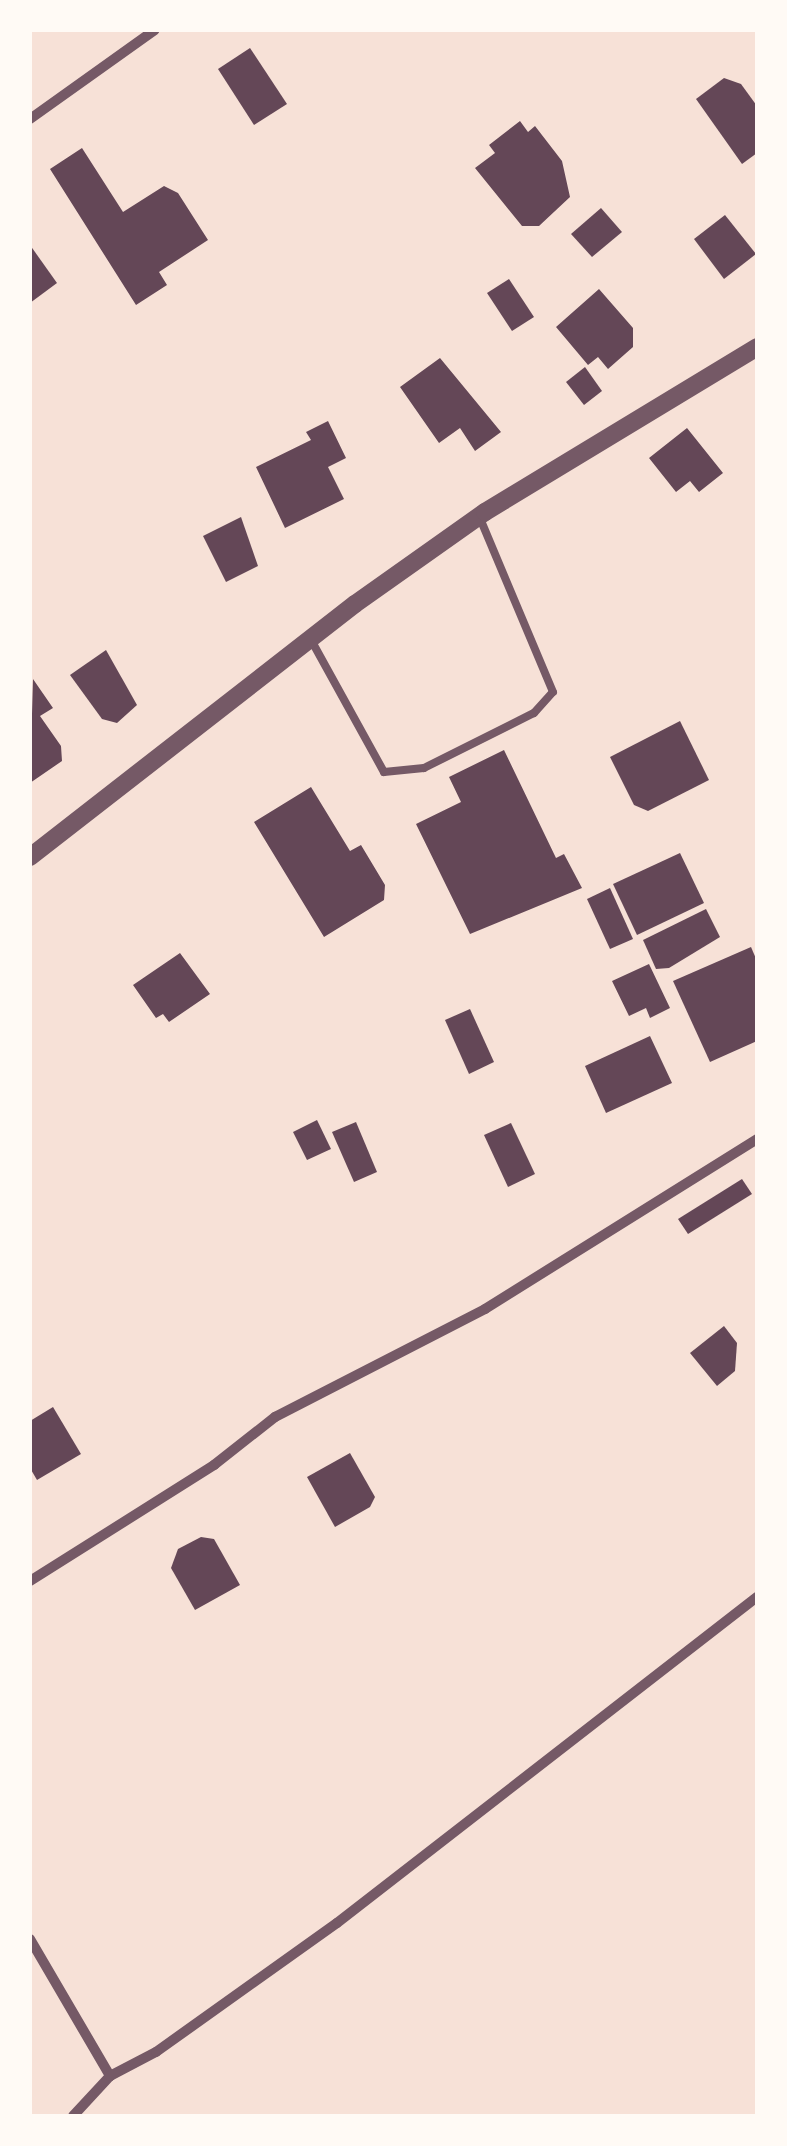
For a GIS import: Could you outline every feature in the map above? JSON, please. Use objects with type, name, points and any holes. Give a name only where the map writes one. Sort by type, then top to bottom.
[{"type":"street","points":[[30,119],[156,30]]},
{"type":"street","points":[[30,857],[310,638],[479,516],[757,347]]},
{"type":"street","points":[[30,1581],[214,1465],[275,1417],[485,1309],[757,1139]]},
{"type":"street","points":[[74,2116],[110,2076],[156,2052],[337,1923],[757,1597]]},
{"type":"street","points":[[30,1939],[110,2076]]},
{"type":"lane","points":[[310,638],[384,772],[424,768],[534,713],[553,692],[479,516]]},
{"type":"building","points":[[250,48],[287,104],[254,125],[218,69]]},
{"type":"building","points":[[724,78],[741,84],[757,106],[757,153],[742,164],[696,99]]},
{"type":"building","points":[[520,121],[528,132],[535,126],[562,161],[570,197],[539,226],[522,226],[475,168],[495,153],[489,145]]},
{"type":"building","points":[[82,148],[123,212],[164,186],[178,193],[208,240],[159,272],[167,285],[136,305],[50,169]]},
{"type":"building","points":[[601,208],[622,232],[592,257],[571,234]]},
{"type":"building","points":[[725,215],[756,254],[724,279],[694,239]]},
{"type":"building","points":[[30,245],[57,283],[30,303]]},
{"type":"building","points":[[509,279],[534,317],[512,331],[487,293]]},
{"type":"building","points":[[599,289],[633,328],[633,347],[608,369],[598,357],[588,365],[556,327]]},
{"type":"building","points":[[440,358],[501,432],[475,451],[460,428],[439,443],[400,387]]},
{"type":"building","points":[[585,367],[602,391],[584,405],[566,382]]},
{"type":"building","points":[[328,421],[346,458],[328,467],[344,499],[285,528],[256,467],[311,440],[306,432]]},
{"type":"building","points":[[687,428],[723,473],[699,492],[690,481],[676,492],[649,458]]},
{"type":"building","points":[[241,517],[258,566],[226,582],[203,536]]},
{"type":"building","points":[[106,650],[137,705],[117,723],[102,719],[70,675]]},
{"type":"building","points":[[33,679],[53,708],[40,716],[61,746],[62,761],[30,783]]},
{"type":"building","points":[[680,721],[709,780],[648,811],[634,805],[610,757]]},
{"type":"building","points":[[504,750],[556,858],[564,854],[582,888],[470,934],[416,824],[461,802],[449,777]]},
{"type":"building","points":[[311,787],[350,851],[361,845],[385,885],[384,900],[324,937],[254,822]]},
{"type":"building","points":[[680,853],[704,903],[637,935],[613,884]]},
{"type":"building","points":[[610,888],[633,939],[610,949],[587,899]]},
{"type":"building","points":[[706,909],[720,937],[669,968],[656,969],[643,940]]},
{"type":"building","points":[[751,947],[757,961],[757,1041],[710,1062],[673,981]]},
{"type":"building","points":[[180,953],[210,994],[169,1022],[163,1014],[156,1018],[133,985]]},
{"type":"building","points":[[649,964],[670,1008],[650,1018],[646,1008],[629,1016],[612,981]]},
{"type":"building","points":[[470,1009],[494,1062],[469,1074],[445,1020]]},
{"type":"building","points":[[650,1036],[672,1083],[606,1113],[585,1066]]},
{"type":"building","points":[[317,1120],[331,1149],[307,1160],[293,1132]]},
{"type":"building","points":[[356,1122],[377,1172],[354,1182],[332,1132]]},
{"type":"building","points":[[511,1123],[535,1174],[508,1187],[484,1135]]},
{"type":"building","points":[[742,1179],[752,1194],[688,1234],[678,1219]]},
{"type":"building","points":[[724,1326],[737,1343],[735,1371],[717,1386],[690,1353]]},
{"type":"building","points":[[53,1407],[81,1454],[37,1480],[30,1468],[30,1421]]},
{"type":"building","points":[[350,1453],[375,1497],[370,1507],[335,1527],[307,1477]]},
{"type":"building","points":[[201,1537],[214,1539],[240,1585],[195,1610],[171,1568],[178,1549]]}]
